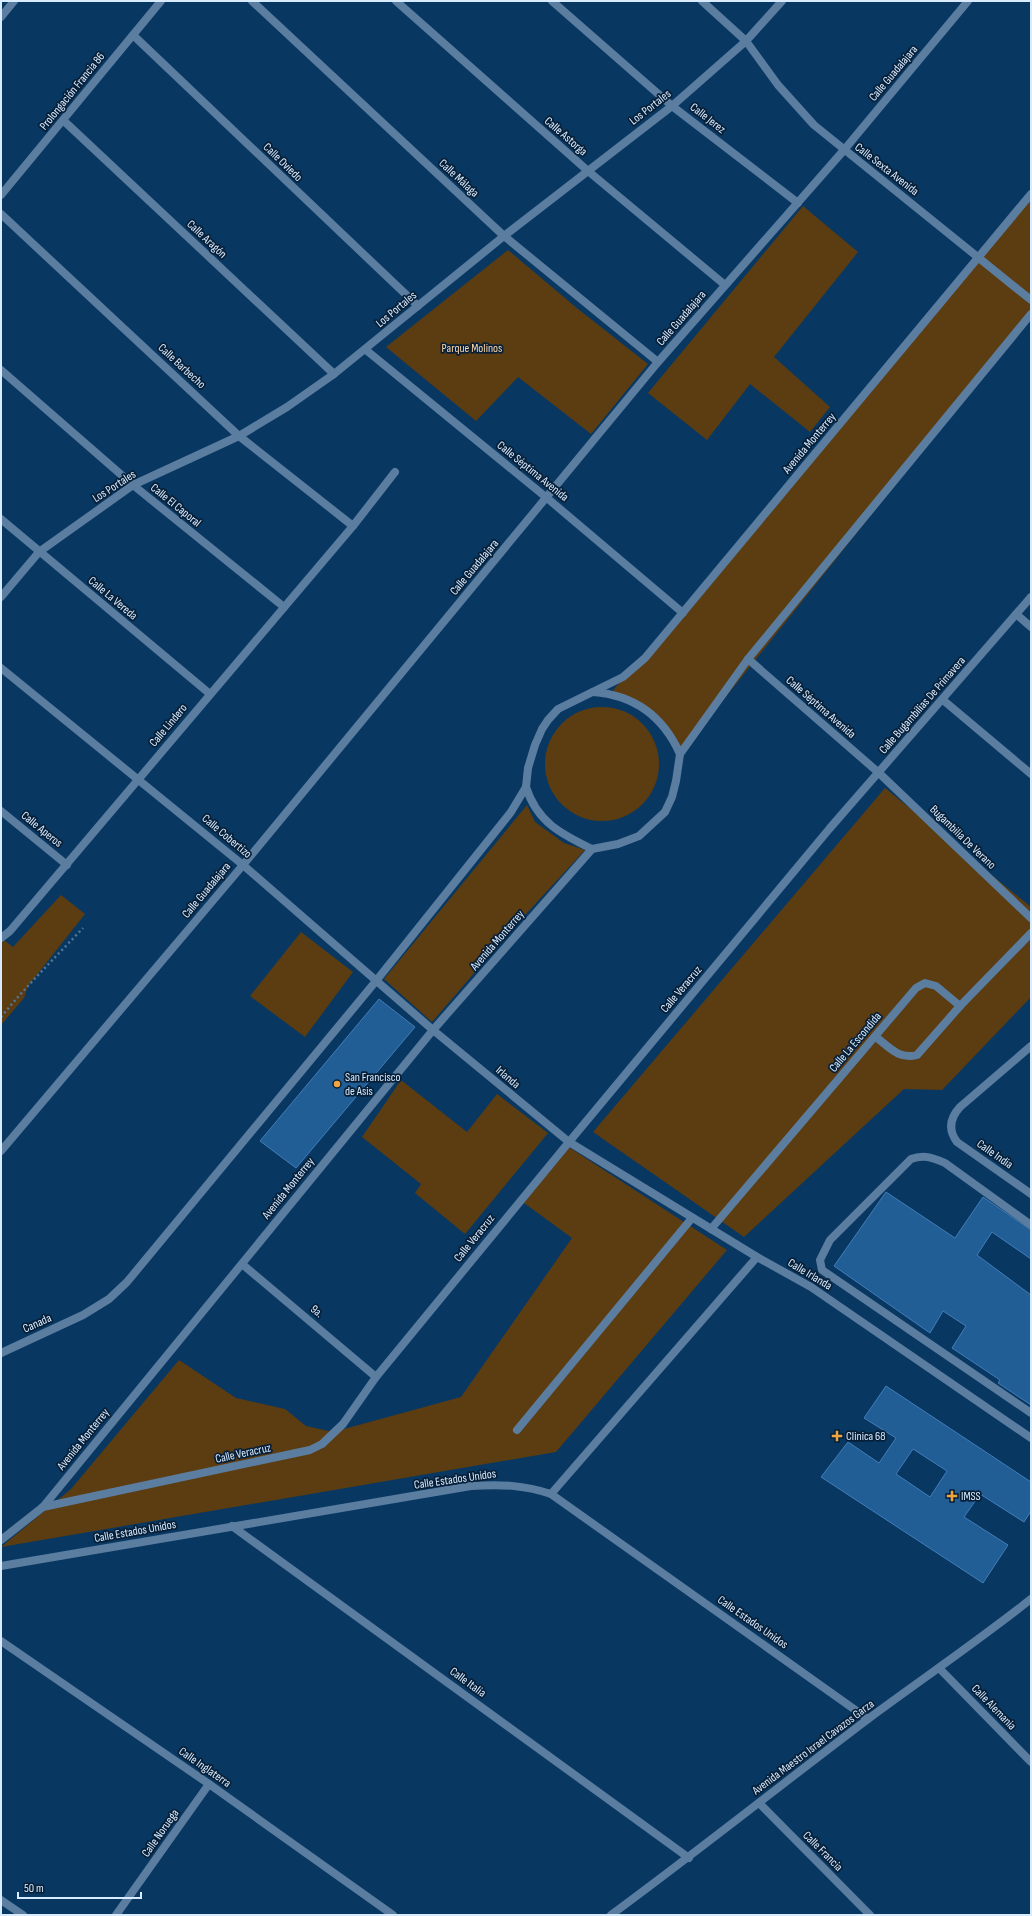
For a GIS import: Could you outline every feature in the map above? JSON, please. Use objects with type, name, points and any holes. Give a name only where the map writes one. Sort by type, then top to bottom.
[{"type":"street","points":[[1,17],[14,1]]},
{"type":"street","name":"Prolongación Francia 86","points":[[1,195],[161,1]]},
{"type":"street","name":"Calle Málaga","points":[[252,1],[504,236],[658,362]]},
{"type":"street","name":"Calle Astorga","points":[[396,1],[588,171],[725,285]]},
{"type":"street","name":"Calle Jerez","points":[[552,1],[672,106],[798,203]]},
{"type":"street","name":"Calle Sexta Avenida","points":[[702,1],[746,41],[778,85],[799,110],[844,150],[1031,300]]},
{"type":"street","name":"Los Portales","points":[[1,597],[39,552],[133,485],[239,436],[287,407],[366,350],[504,236],[672,106],[746,41],[782,1]]},
{"type":"street","name":"Calle Guadalajara","points":[[1,1151],[243,865],[658,362],[844,150],[968,1]]},
{"type":"street","name":"Calle Oviedo","points":[[133,35],[418,306]]},
{"type":"street","name":"Calle Aragón","points":[[64,120],[334,374]]},
{"type":"street","name":"Avenida Monterrey","points":[[1,1540],[43,1507],[433,1030],[592,849],[570,839],[541,816],[531,803],[526,787],[528,768],[542,729],[558,709],[623,677],[639,663],[683,613],[1031,194]]},
{"type":"street","name":"Calle Barbecho","points":[[1,214],[239,436],[353,526]]},
{"type":"street","points":[[592,849],[618,844],[639,836],[664,812],[672,797],[680,754],[748,659],[1031,314]]},
{"type":"street","name":"Calle Séptima Avenida","points":[[366,350],[547,498],[683,613]]},
{"type":"street","name":"Calle El Caporal","points":[[1,370],[133,485],[284,607]]},
{"type":"street","name":"Calle Lindero","points":[[1,938],[10,931],[67,865],[353,526],[395,472]]},
{"type":"street","name":"Calle La Vereda","points":[[1,518],[39,552],[210,694]]},
{"type":"street","name":"Calle Bugambilias De Primavera","points":[[830,828],[943,700],[1031,597]]},
{"type":"street","points":[[1016,614],[1031,627]]},
{"type":"street","name":"Calle Séptima Avenida","points":[[748,659],[879,773]]},
{"type":"street","name":"Calle Cobertizo","points":[[1,668],[243,865],[433,1030]]},
{"type":"street","points":[[592,692],[610,694],[634,702],[651,714],[665,727],[680,754]]},
{"type":"street","points":[[943,700],[1031,774]]},
{"type":"street","name":"Bugambilia De Verano","points":[[879,773],[1031,918]]},
{"type":"street","name":"Avenida Monterrey","points":[[83,1315],[109,1299],[127,1282],[376,981],[496,832],[511,812],[526,787]]},
{"type":"street","name":"Calle Aperos","points":[[1,811],[67,865]]},
{"type":"street","name":"Calle Veracruz","points":[[43,1507],[310,1450],[322,1444],[343,1424],[376,1377],[830,828]]},
{"type":"street","points":[[876,1037],[898,1055],[909,1057],[917,1055],[960,1006],[1031,933]]},
{"type":"street","name":"Calle La Escondida","points":[[711,1229],[876,1037],[916,988],[925,983],[936,986],[960,1006]]},
{"type":"street","name":"Irlanda","points":[[433,1030],[569,1142]]},
{"type":"street","name":"Calle India","points":[[1031,1046],[960,1107],[953,1117],[950,1129],[957,1142],[1031,1194]]},
{"type":"street","name":"Calle Irlanda","points":[[569,1142],[757,1257],[811,1287],[1031,1438]]},
{"type":"street","points":[[1031,1225],[945,1163],[930,1157],[919,1156],[911,1159],[830,1240],[820,1260],[822,1270],[1031,1413]]},
{"type":"street","points":[[517,1430],[692,1218]]},
{"type":"street","points":[[551,1494],[757,1257]]},
{"type":"street","name":"9a.","points":[[242,1264],[376,1377]]},
{"type":"street","name":"Canada","points":[[1,1353],[83,1315]]},
{"type":"street","name":"Calle Estados Unidos","points":[[1,1566],[471,1486],[496,1484],[531,1487],[551,1494],[868,1719]]},
{"type":"street","name":"Calle Italia","points":[[232,1526],[689,1858]]},
{"type":"street","name":"Avenida Maestro Israel Cavazos Garza","points":[[611,1915],[689,1858],[868,1719],[1031,1599]]},
{"type":"street","name":"Calle Inglaterra","points":[[1,1640],[209,1784],[393,1915]]},
{"type":"street","name":"Calle Alemania","points":[[939,1668],[1031,1762]]},
{"type":"street","name":"Calle Noruega","points":[[116,1915],[209,1784]]},
{"type":"street","name":"Calle Francia","points":[[759,1803],[870,1915]]},
{"type":"street","points":[[1,1900],[23,1915]]},
{"type":"path","points":[[1,1017],[25,987],[83,928]]},
{"type":"green space","points":[[1031,194],[1031,315],[680,754],[651,714],[610,694]]},
{"type":"green space","points":[[803,206],[858,252],[774,357],[830,407],[810,432],[750,384],[707,440],[648,393]]},
{"type":"green space","name":"Parque Molinos","points":[[508,250],[578,309],[648,364],[591,434],[518,377],[476,421],[386,347]]},
{"type":"green space","points":[[602,707],[624,711],[642,724],[655,742],[659,764],[655,786],[642,804],[624,817],[602,821],[580,817],[562,804],[549,786],[545,764],[549,742],[562,724],[580,711]]},
{"type":"green space","points":[[885,788],[1031,907],[1031,997],[942,1090],[904,1089],[744,1237],[593,1132]]},
{"type":"green space","points":[[527,805],[535,822],[564,843],[585,850],[513,928],[432,1022],[384,979]]},
{"type":"green space","points":[[61,895],[85,914],[28,986],[24,998],[1,1025],[1,938],[13,947]]},
{"type":"green space","points":[[301,932],[353,972],[305,1037],[250,996]]},
{"type":"green space","points":[[401,1080],[467,1132],[497,1094],[548,1133],[465,1234],[415,1193],[421,1184],[362,1137]]},
{"type":"green space","points":[[567,1146],[727,1250],[556,1452],[1,1547],[71,1489],[179,1360],[236,1398],[285,1409],[306,1426],[333,1432],[461,1397],[572,1238],[524,1203]]},
{"type":"building","name":"San Francisco de Asis","points":[[379,999],[415,1027],[296,1168],[260,1141]]},
{"type":"building","points":[[886,1192],[955,1238],[983,1197],[1031,1230],[1031,1259],[992,1232],[977,1255],[1031,1295],[1031,1405],[998,1383],[1000,1380],[952,1348],[966,1326],[943,1311],[930,1333],[834,1266]]},
{"type":"building","points":[[886,1386],[1031,1482],[1031,1511],[1024,1522],[980,1494],[964,1517],[1008,1545],[983,1583],[821,1477],[848,1442],[879,1463],[896,1438],[864,1418]],"holes":[[[913,1449],[947,1471],[930,1497],[896,1474]]]},
{"type":"place","name":"San Francisco de Asis","points":[[337,1084]]},
{"type":"place","name":"Clinica 68","points":[[837,1436]]},
{"type":"place","name":"IMSS","points":[[952,1496]]}]
